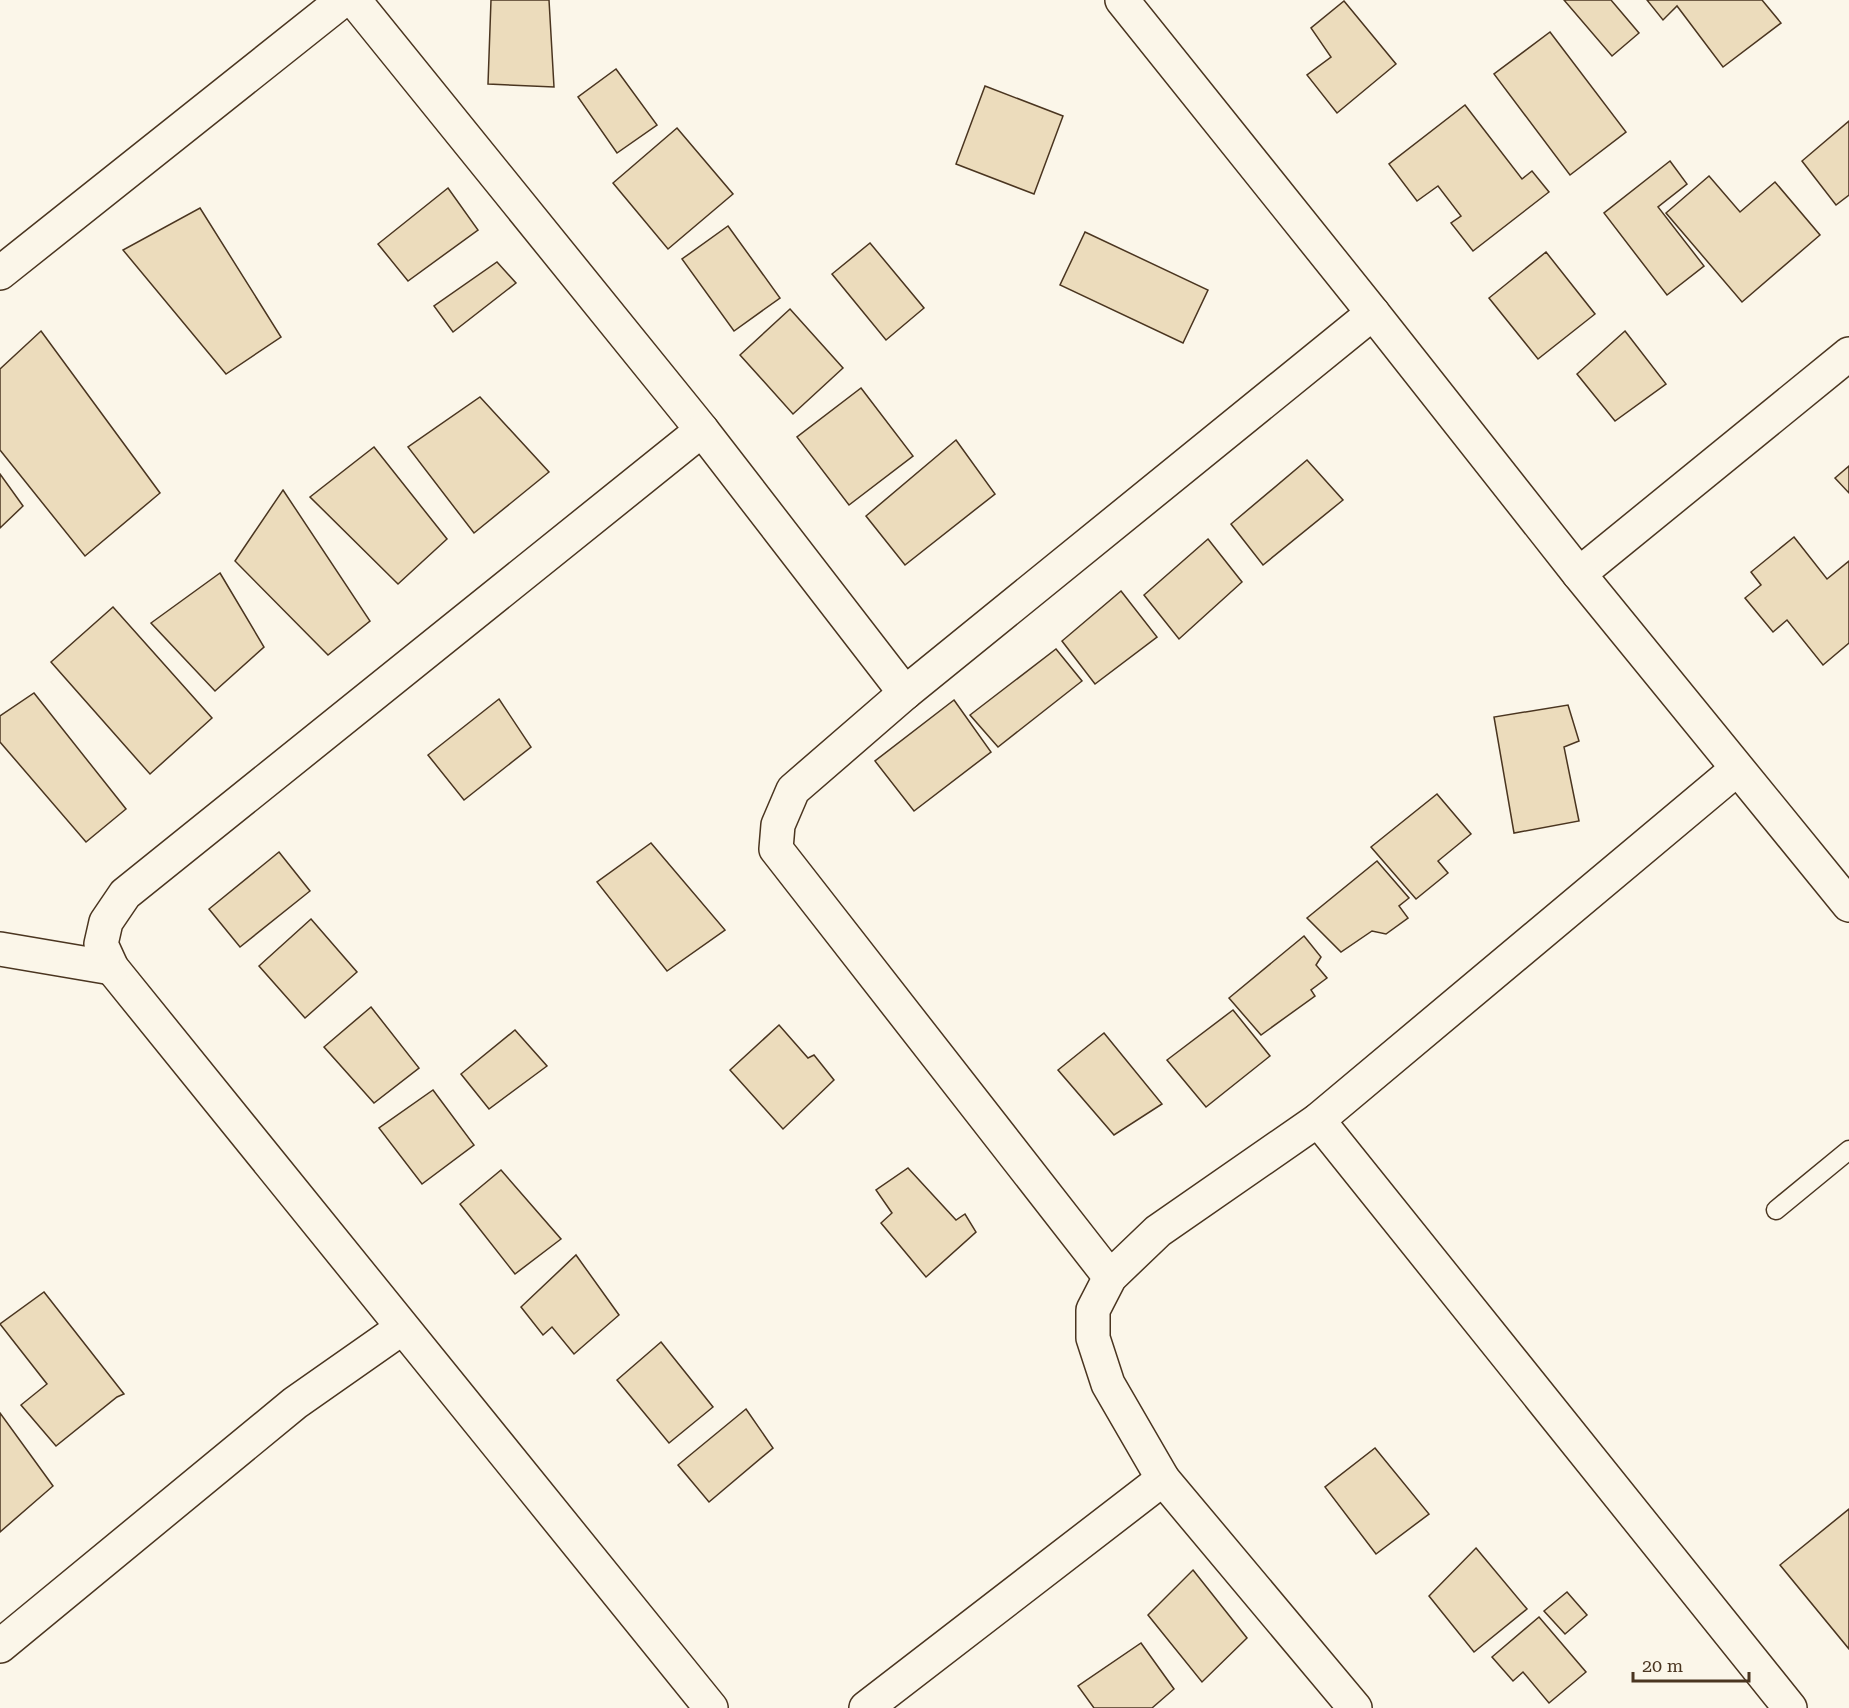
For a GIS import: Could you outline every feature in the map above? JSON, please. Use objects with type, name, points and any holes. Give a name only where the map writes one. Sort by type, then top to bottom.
[{"type":"street","points":[[0,273],[344,0]]},
{"type":"street","points":[[354,0],[702,430],[904,693]]},
{"type":"street","points":[[1122,0],[1579,574],[1849,905]]},
{"type":"street","points":[[1110,1277],[776,849],[778,825],[793,790],[904,693],[1372,313]]},
{"type":"street","points":[[1579,574],[1849,354]]},
{"type":"street","points":[[702,430],[125,894],[106,922],[101,944],[112,968],[711,1708]]},
{"type":"street","points":[[1355,1708],[1163,1479],[1108,1384],[1093,1338],[1093,1310],[1110,1277],[1158,1231],[1318,1120],[1737,769]]},
{"type":"street","points":[[0,949],[112,968]]},
{"type":"street","points":[[1318,1120],[1790,1708]]},
{"type":"street","points":[[0,1646],[295,1403],[402,1328]]},
{"type":"street","points":[[866,1708],[1163,1479]]},
{"type":"lane","points":[[1776,1210],[1849,1150]]},
{"type":"building","points":[[491,0],[549,0],[554,87],[488,84]]},
{"type":"building","points":[[1564,0],[1611,0],[1639,33],[1612,56]]},
{"type":"building","points":[[1647,0],[1762,0],[1781,23],[1723,67],[1677,6],[1663,20]]},
{"type":"building","points":[[1344,1],[1396,64],[1337,113],[1307,75],[1331,57],[1311,28]]},
{"type":"building","points":[[1550,32],[1626,132],[1570,175],[1494,74]]},
{"type":"building","points":[[616,69],[657,125],[617,153],[578,97]]},
{"type":"building","points":[[985,86],[1063,116],[1034,194],[956,164]]},
{"type":"building","points":[[1465,105],[1522,179],[1532,171],[1549,192],[1473,251],[1451,223],[1461,216],[1438,186],[1417,201],[1389,164]]},
{"type":"building","points":[[1849,121],[1849,195],[1836,205],[1802,161]]},
{"type":"building","points":[[677,128],[733,194],[668,249],[613,183]]},
{"type":"building","points":[[1670,161],[1687,184],[1658,207],[1704,266],[1667,295],[1604,213]]},
{"type":"building","points":[[1709,176],[1740,212],[1775,182],[1820,235],[1742,302],[1666,213]]},
{"type":"building","points":[[448,188],[478,230],[408,281],[378,244]]},
{"type":"building","points":[[200,208],[281,337],[226,374],[123,250]]},
{"type":"building","points":[[728,226],[780,298],[734,331],[682,259]]},
{"type":"building","points":[[1085,232],[1208,290],[1183,343],[1060,285]]},
{"type":"building","points":[[870,243],[924,308],[886,340],[832,274]]},
{"type":"building","points":[[1546,252],[1595,314],[1538,359],[1489,298]]},
{"type":"building","points":[[497,262],[516,283],[453,332],[434,306]]},
{"type":"building","points":[[790,309],[843,368],[793,414],[740,355]]},
{"type":"building","points":[[41,331],[160,493],[85,556],[0,450],[0,369]]},
{"type":"building","points":[[1625,331],[1666,384],[1615,421],[1577,374]]},
{"type":"building","points":[[861,388],[913,456],[849,505],[797,437]]},
{"type":"building","points":[[480,397],[549,472],[474,533],[408,447]]},
{"type":"building","points":[[956,440],[995,494],[905,565],[866,516]]},
{"type":"building","points":[[374,447],[447,539],[398,584],[310,497]]},
{"type":"building","points":[[1307,460],[1343,500],[1263,565],[1231,524]]},
{"type":"building","points":[[1849,466],[1849,493],[1835,478]]},
{"type":"building","points":[[0,474],[23,506],[0,528]]},
{"type":"building","points":[[283,490],[370,621],[328,655],[235,561]]},
{"type":"building","points":[[1794,537],[1827,579],[1849,561],[1849,643],[1823,665],[1787,620],[1773,632],[1745,598],[1761,585],[1751,572]]},
{"type":"building","points":[[1208,539],[1242,582],[1179,639],[1144,595]]},
{"type":"building","points":[[220,573],[264,647],[215,691],[151,623]]},
{"type":"building","points":[[1121,591],[1157,637],[1095,684],[1062,641]]},
{"type":"building","points":[[113,607],[212,718],[150,774],[51,662]]},
{"type":"building","points":[[1056,649],[1082,681],[998,747],[970,715]]},
{"type":"building","points":[[34,693],[126,809],[86,842],[0,742],[0,716]]},
{"type":"building","points":[[499,699],[531,747],[464,800],[428,755]]},
{"type":"building","points":[[954,700],[991,752],[914,811],[875,761]]},
{"type":"building","points":[[1568,705],[1579,741],[1564,747],[1579,821],[1514,833],[1494,717]]},
{"type":"building","points":[[1437,794],[1471,834],[1438,861],[1448,873],[1416,899],[1371,847]]},
{"type":"building","points":[[651,843],[725,930],[667,971],[597,882]]},
{"type":"building","points":[[279,852],[310,891],[240,947],[209,909]]},
{"type":"building","points":[[1377,861],[1409,898],[1399,906],[1408,918],[1386,934],[1372,931],[1341,952],[1307,918]]},
{"type":"building","points":[[311,919],[357,972],[305,1018],[259,966]]},
{"type":"building","points":[[1304,936],[1321,957],[1316,965],[1327,978],[1311,990],[1315,996],[1261,1035],[1229,998]]},
{"type":"building","points":[[371,1007],[419,1068],[374,1103],[324,1047]]},
{"type":"building","points":[[1233,1010],[1270,1056],[1206,1107],[1167,1060]]},
{"type":"building","points":[[779,1025],[808,1058],[814,1055],[834,1080],[783,1129],[730,1070]]},
{"type":"building","points":[[515,1030],[547,1066],[489,1109],[461,1074]]},
{"type":"building","points":[[1104,1033],[1162,1104],[1114,1135],[1058,1070]]},
{"type":"building","points":[[433,1090],[474,1145],[422,1184],[379,1128]]},
{"type":"building","points":[[908,1168],[956,1220],[965,1214],[976,1232],[926,1277],[881,1223],[892,1213],[876,1190]]},
{"type":"building","points":[[501,1170],[561,1239],[515,1274],[460,1204]]},
{"type":"building","points":[[576,1255],[619,1315],[574,1354],[552,1327],[543,1335],[521,1307]]},
{"type":"building","points":[[44,1292],[124,1394],[117,1397],[56,1446],[21,1405],[47,1384],[0,1324]]},
{"type":"building","points":[[661,1342],[713,1407],[669,1443],[617,1380]]},
{"type":"building","points":[[746,1409],[773,1448],[709,1502],[678,1465]]},
{"type":"building","points":[[0,1413],[53,1486],[0,1532]]},
{"type":"building","points":[[1375,1448],[1429,1514],[1376,1554],[1325,1487]]},
{"type":"building","points":[[1849,1509],[1849,1649],[1780,1565]]},
{"type":"building","points":[[1476,1548],[1527,1609],[1474,1652],[1429,1596]]},
{"type":"building","points":[[1193,1570],[1247,1638],[1202,1682],[1148,1615]]},
{"type":"building","points":[[1567,1592],[1587,1615],[1565,1634],[1544,1611]]},
{"type":"building","points":[[1539,1617],[1586,1672],[1549,1703],[1523,1672],[1513,1681],[1492,1657]]},
{"type":"building","points":[[1141,1643],[1174,1689],[1152,1708],[1094,1708],[1078,1686]]}]
